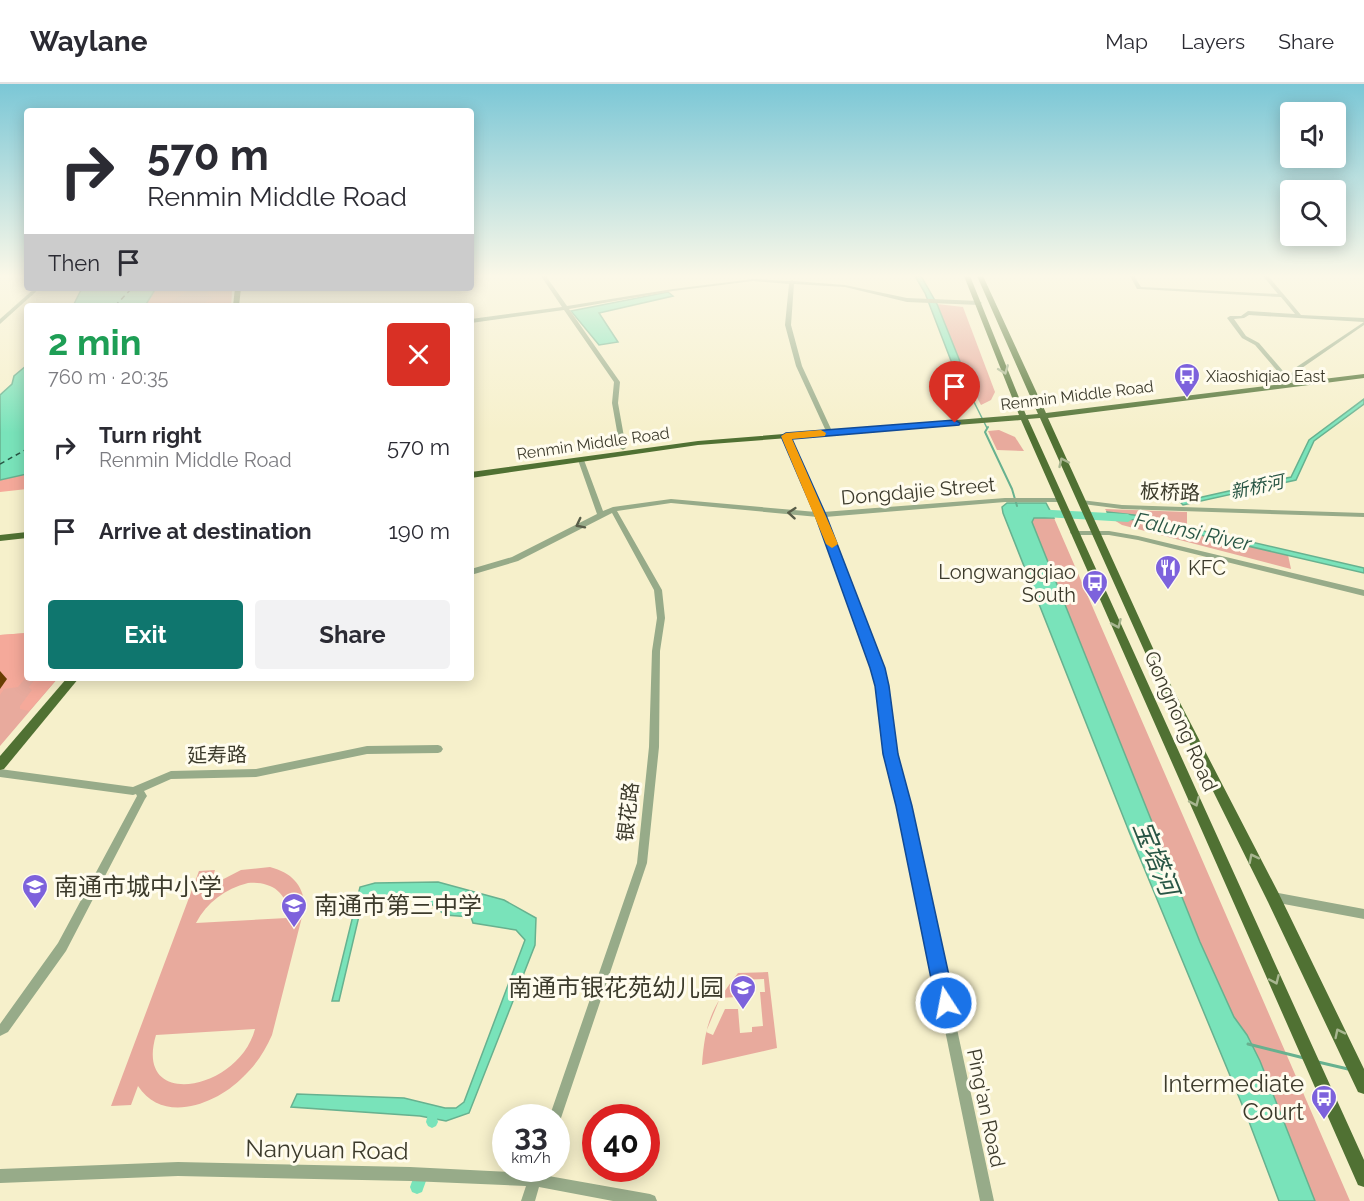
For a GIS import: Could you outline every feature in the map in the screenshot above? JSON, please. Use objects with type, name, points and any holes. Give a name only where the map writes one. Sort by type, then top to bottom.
[{"type":"main road","name":"Gongnong Road","points":[[989,328],[1022,415],[1060,503],[1098,582],[1364,1179]]},
{"type":"main road","name":"Gongnong Road","points":[[1003,328],[1157,668],[1273,897],[1364,1086]]},
{"type":"main road","name":"Renmin Middle Road","points":[[474,470],[623,448],[828,429],[1022,415],[1364,374]]},
{"type":"main road","name":"Renmin Middle Road","points":[[474,475],[647,449],[975,419]]},
{"type":"main road","points":[[0,532],[23,533]]},
{"type":"main road","points":[[0,538],[23,533]]},
{"type":"main road","points":[[0,756],[64,681]]},
{"type":"main road","points":[[0,765],[71,681]]},
{"type":"street","points":[[579,328],[617,382],[615,403],[623,448]]},
{"type":"street","points":[[789,328],[799,366],[828,429]]},
{"type":"street","points":[[1237,328],[1244,337],[1257,344],[1281,372],[1294,381],[1297,369],[1353,328]]},
{"type":"street","name":"Ping'an Road","points":[[786,436],[821,515],[862,622],[882,686],[891,754],[907,817],[987,1201]]},
{"type":"street","points":[[581,460],[600,513]]},
{"type":"street","name":"Dongdajie Street","points":[[474,571],[515,559],[600,513],[671,501],[821,515],[1005,500],[1060,503]]},
{"type":"street","name":"板桥路","points":[[1083,505],[1364,515]]},
{"type":"street","name":"银花路","points":[[560,1104],[642,863],[654,751],[656,651],[661,618],[658,590],[613,509]]},
{"type":"street","points":[[1074,533],[1096,532],[1138,538],[1364,593]]},
{"type":"street","name":"延寿路","points":[[0,773],[133,791],[171,775],[256,773],[367,750],[438,749]]},
{"type":"street","points":[[0,1030],[62,948],[142,796],[139,790]]},
{"type":"street","points":[[1273,897],[1364,914]]},
{"type":"street","name":"Nanyuan Road","points":[[0,1176],[178,1168],[492,1174]]},
{"type":"street","points":[[528,1201],[534,1182]]},
{"type":"street","name":"Nanyuan Road","points":[[570,1182],[650,1201]]},
{"type":"shaded area","points":[[947,328],[971,328],[995,392],[991,400],[981,405],[967,379]]},
{"type":"shaded area","points":[[999,430],[1015,437],[1024,451],[997,450],[988,431]]},
{"type":"shaded area","points":[[24,475],[24,489],[0,492],[0,480]]},
{"type":"shaded area","points":[[1105,509],[1187,512],[1187,527],[1107,512]]},
{"type":"shaded area","points":[[1109,517],[1136,520],[1288,555],[1291,569],[1122,525]]},
{"type":"shaded area","points":[[1034,518],[1054,518],[1350,1201],[1315,1201],[1260,1061],[1247,1035],[1234,1017],[1200,942],[1032,522]]},
{"type":"shaded area","points":[[24,633],[24,681],[55,681],[0,746],[0,635]]},
{"type":"shaded area","points":[[24,633],[24,680],[18,687],[4,689],[0,695],[0,635]]},
{"type":"shaded area","points":[[34,681],[55,681],[29,711],[20,709],[20,706],[32,690],[29,687]]},
{"type":"shaded area","points":[[270,867],[290,876],[298,885],[305,905],[272,1035],[266,1047],[256,1063],[232,1087],[205,1102],[190,1106],[161,1105],[149,1098],[138,1086],[131,1105],[111,1106],[199,871],[215,870],[210,886],[241,870]],"holes":[[[248,883],[264,884],[277,890],[285,902],[287,918],[196,923],[200,915],[218,897]],[[255,1029],[245,1050],[230,1067],[211,1078],[191,1084],[173,1083],[160,1075],[153,1059],[156,1035]]]},
{"type":"shaded area","name":"南通市银花苑幼儿园","points":[[768,972],[777,1048],[702,1065],[706,1032],[713,1035],[725,1009],[738,1009],[740,1033],[752,1032],[752,1027],[763,1026],[760,992],[765,992],[764,979],[738,980],[734,982],[731,993],[737,993],[737,997],[720,998],[738,973]]},
{"type":"water","points":[[585,328],[609,328],[618,342],[599,345]]},
{"type":"water","points":[[938,328],[947,328],[967,379],[958,379]]},
{"type":"water","points":[[24,368],[24,475],[0,480],[0,395],[12,384],[14,376]]},
{"type":"water","name":"新桥河","points":[[1364,399],[1364,404],[1314,441],[1296,480],[1183,505],[1180,502],[1291,477],[1309,440]]},
{"type":"water","name":"宝塔河","points":[[1007,503],[1046,503],[1054,518],[1034,518],[1032,522],[1200,942],[1234,1017],[1247,1035],[1260,1061],[1315,1201],[1279,1201],[1003,513],[1002,507]]},
{"type":"water","points":[[1107,512],[1134,515],[1364,568],[1364,573],[1136,520],[1109,517]]},
{"type":"water","points":[[438,882],[504,900],[536,918],[535,945],[469,1113],[446,1121],[420,1116],[291,1107],[297,1094],[404,1098],[445,1108],[456,1108],[464,1102],[525,940],[516,930],[473,923],[471,917],[445,915],[424,898],[363,899],[339,1001],[332,1001],[360,887],[375,883]]},
{"type":"waterway","points":[[962,378],[987,428]]},
{"type":"waterway","points":[[988,427],[985,432],[1012,489],[1017,506]]},
{"type":"waterway","name":"Falunsi River","points":[[1033,513],[1128,518]]},
{"type":"waterway","points":[[1248,1044],[1304,1058]]},
{"type":"waterway","points":[[1318,1062],[1348,1069]]},
{"type":"waterway","points":[[417,1187],[419,1181]]},
{"type":"ferry route","points":[[0,464],[24,451]]},
{"type":"slow traffic","points":[[821,433],[786,436],[832,544]]},
{"type":"place","name":"Xiaoshiqiao East","points":[[1187,399]]},
{"type":"place","name":"KFC","points":[[1168,591]]},
{"type":"place","name":"Longwangqiao South","points":[[1095,606]]},
{"type":"place","name":"南通市城中小学","points":[[35,910]]},
{"type":"place","name":"南通市第三中学","points":[[294,929]]},
{"type":"place","name":"南通市银花苑幼儿园","points":[[743,1011]]},
{"type":"place","name":"Intermediate Court","points":[[1324,1121]]},
{"type":"route","points":[[946,1003],[904,806],[894,770],[878,668],[821,515],[786,436],[955,423]]}]
